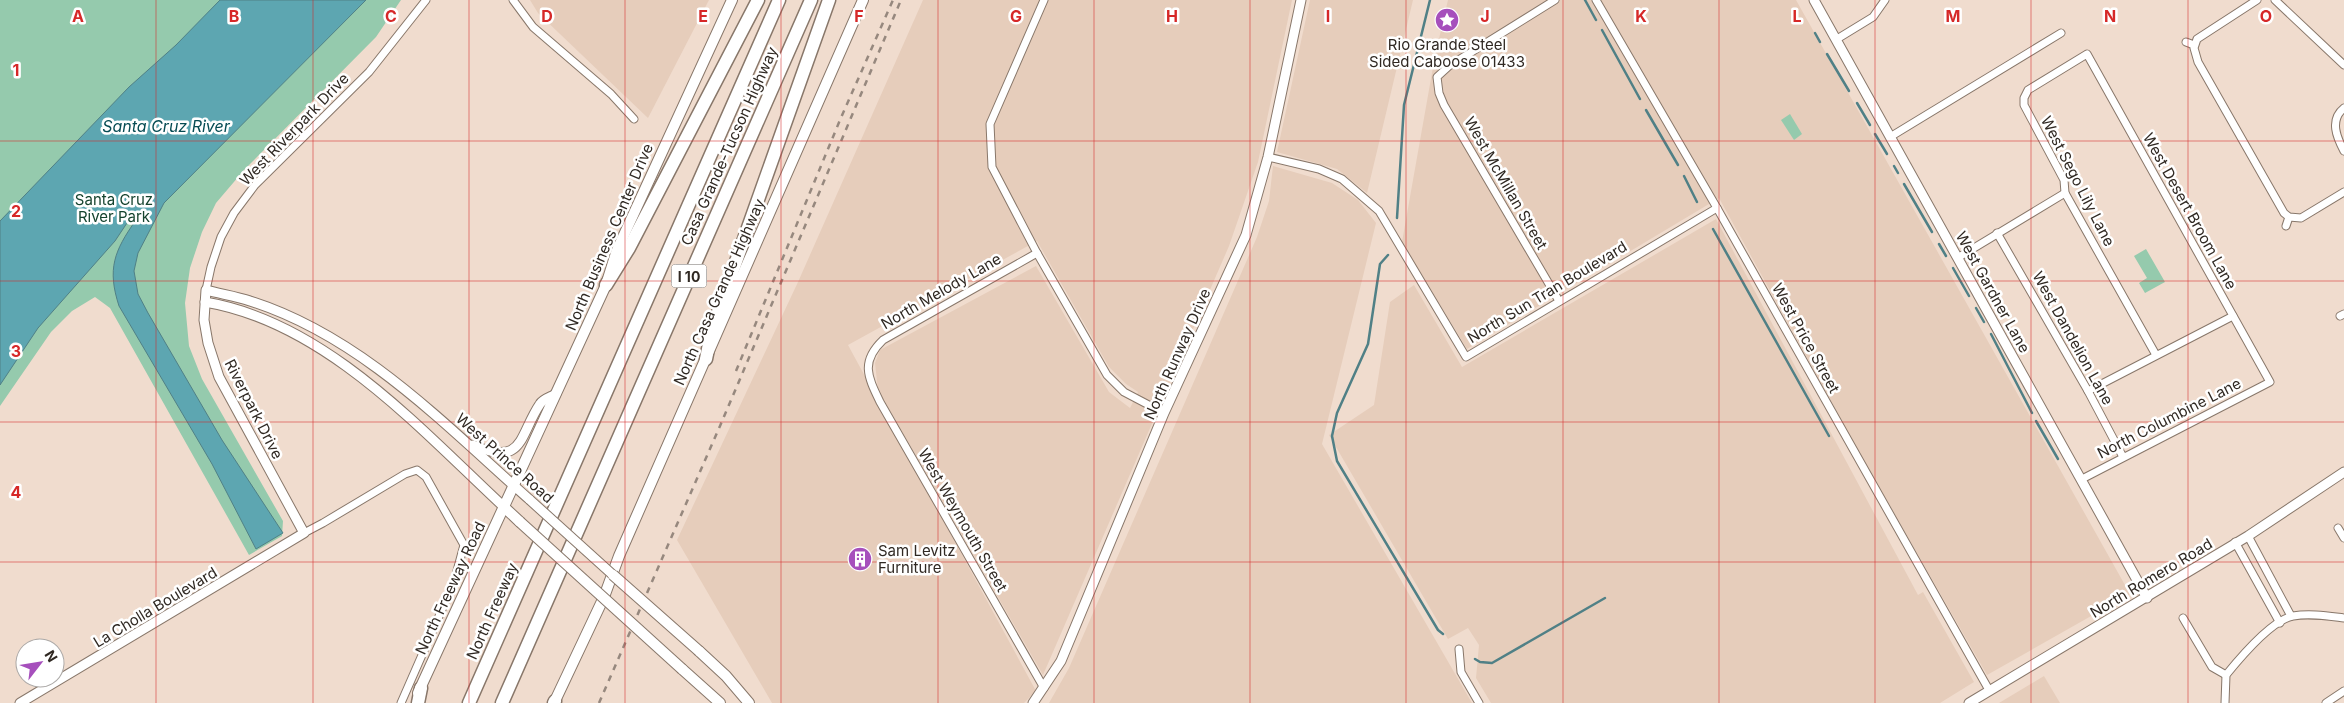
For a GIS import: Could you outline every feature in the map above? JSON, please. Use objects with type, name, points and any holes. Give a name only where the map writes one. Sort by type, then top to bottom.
[{"type":"highway","points":[[606,285],[629,248],[758,0]]},
{"type":"highway","name":"Casa Grande-Tucson Highway","points":[[545,531],[779,0]]},
{"type":"highway","name":"Casa Grande-Tucson Highway","points":[[502,703],[811,0]]},
{"type":"highway","points":[[706,359],[712,329],[829,0]]},
{"type":"highway","name":"North Freeway","points":[[469,703],[545,531]]},
{"type":"highway","points":[[418,703],[420,688]]},
{"type":"main road","name":"North Business Center Drive","points":[[514,486],[606,285],[617,250],[732,0]]},
{"type":"main road","name":"North Casa Grande Highway","points":[[604,597],[863,0]]},
{"type":"main road","name":"North Freeway Road","points":[[414,703],[514,486]]},
{"type":"main road","points":[[504,507],[720,703]]},
{"type":"main road","name":"West Prince Road","points":[[613,575],[726,676],[749,703]]},
{"type":"main road","points":[[555,702],[604,597]]},
{"type":"street","name":"West Riverpark Drive","points":[[206,290],[210,267],[221,237],[234,213],[255,185],[369,72],[426,0]]},
{"type":"street","points":[[513,0],[532,27],[612,94],[634,119]]},
{"type":"street","points":[[1044,0],[990,124],[992,167],[1037,253],[1107,375],[1124,392],[1164,413]]},
{"type":"street","name":"North Runway Drive","points":[[1033,703],[1061,661],[1164,413],[1246,235],[1268,157],[1301,0]]},
{"type":"street","name":"West McMillan Street","points":[[1555,0],[1449,66],[1437,77],[1439,93],[1444,105],[1559,301]]},
{"type":"street","name":"West Price Street","points":[[1596,0],[1717,208],[1989,690]]},
{"type":"street","name":"West Gardner Lane","points":[[1814,0],[1959,257],[2147,598]]},
{"type":"street","points":[[1837,40],[1873,17],[1885,0]]},
{"type":"street","points":[[2186,42],[2195,42],[2257,0]]},
{"type":"street","points":[[2275,0],[2344,65]]},
{"type":"street","points":[[1890,137],[2061,33]]},
{"type":"street","points":[[2195,42],[2198,62],[2280,208],[2290,218],[2301,218],[2344,192]]},
{"type":"street","name":"West Sego Lily Lane","points":[[2087,54],[2032,87],[2025,96],[2025,108],[2064,180],[2065,193],[2156,355]]},
{"type":"street","name":"West Desert Broom Lane","points":[[2087,54],[2270,382]]},
{"type":"street","points":[[2344,108],[2335,123],[2336,136],[2344,151]]},
{"type":"street","name":"North Sun Tran Boulevard","points":[[1268,157],[1319,169],[1342,179],[1379,211],[1466,357],[1717,208]]},
{"type":"street","points":[[1959,257],[2065,193]]},
{"type":"street","points":[[2286,226],[2290,218]]},
{"type":"street","name":"West Dandelion Lane","points":[[1997,233],[2088,391],[2122,457]]},
{"type":"street","name":"North Melody Lane","points":[[868,362],[873,350],[883,340],[1037,253]]},
{"type":"street","name":"Riverpark Drive","points":[[206,290],[204,320],[208,343],[219,377],[304,533]]},
{"type":"street","name":"West Prince Road","points":[[206,290],[250,301],[310,326],[363,358],[400,385],[613,575]]},
{"type":"street","points":[[205,302],[225,305],[263,319],[332,356],[368,382],[504,507]]},
{"type":"street","points":[[2088,391],[2233,316]]},
{"type":"street","name":"West Weymouth Street","points":[[868,362],[871,384],[880,402],[1044,688]]},
{"type":"street","name":"North Columbine Lane","points":[[2082,479],[2270,382]]},
{"type":"street","points":[[464,441],[485,450],[504,453],[514,450],[523,440],[541,402],[556,394]]},
{"type":"street","points":[[304,533],[323,524],[405,474],[417,470],[426,477],[464,545],[454,582],[401,703]]},
{"type":"street","name":"North Romero Road","points":[[1970,703],[2147,598],[2235,542],[2248,536],[2344,472]]},
{"type":"street","points":[[2338,528],[2344,538]]},
{"type":"street","name":"La Cholla Boulevard","points":[[20,703],[304,533]]},
{"type":"street","points":[[2248,536],[2291,616]]},
{"type":"street","points":[[2235,542],[2280,623]]},
{"type":"street","points":[[2225,703],[2226,675],[2264,634],[2291,616],[2320,615],[2344,618]]},
{"type":"street","points":[[2183,618],[2212,668],[2226,675]]},
{"type":"street","points":[[1458,649],[1461,672],[1479,703]]},
{"type":"street","points":[[2326,703],[2344,691]]},
{"type":"shaded area","points":[[530,0],[709,0],[648,118],[538,13]]},
{"type":"shaded area","points":[[923,0],[1292,0],[1258,162],[1229,246],[1043,675],[878,390],[875,363],[880,350],[1036,266],[1109,392],[1130,408],[1138,392],[1126,384],[1109,367],[1037,241],[848,345],[1036,691],[1024,703],[772,703],[677,540],[798,282]]},
{"type":"shaded area","points":[[1310,0],[1413,0],[1367,193],[1337,169],[1277,152]]},
{"type":"shaded area","points":[[1448,0],[1796,0],[2130,594],[1987,675],[1859,452],[1719,198],[1467,349],[1402,242],[1435,56]]},
{"type":"shaded area","points":[[1273,166],[1332,183],[1358,200],[1376,223],[1322,444],[1472,703],[1049,703],[1069,668],[1257,237],[1269,201]]},
{"type":"shaded area","points":[[1716,219],[1918,595],[1923,592],[1974,682],[1940,703],[1491,703],[1476,678],[1479,645],[1468,628],[1448,639],[1329,435],[1374,405],[1390,302],[1414,285],[1462,367]]},
{"type":"shaded area","points":[[2044,676],[2060,703],[1999,703]]},
{"type":"green space","name":"Santa Cruz River Park","points":[[0,0],[401,0],[376,37],[245,169],[216,203],[202,232],[190,268],[185,303],[189,346],[202,379],[283,521],[282,536],[249,555],[110,308],[95,297],[72,311],[51,332],[0,406]]},
{"type":"green space","points":[[1790,114],[1802,134],[1794,140],[1781,120]]},
{"type":"green space","points":[[2146,249],[2165,282],[2145,293],[2139,283],[2147,278],[2134,256]]},
{"type":"water","name":"Santa Cruz River","points":[[220,0],[366,0],[164,203],[138,253],[134,271],[138,294],[148,313],[222,440],[283,533],[256,549],[212,464],[119,306],[115,293],[113,271],[122,241],[136,220],[135,218],[129,220],[115,241],[38,328],[0,385],[0,221],[129,87],[176,45]]},
{"type":"waterway","points":[[1397,218],[1404,105],[1430,0]]},
{"type":"waterway","points":[[1585,0],[1596,20]]},
{"type":"waterway","points":[[1602,30],[1640,99]]},
{"type":"waterway","points":[[1815,33],[1820,42]]},
{"type":"waterway","points":[[1827,54],[1849,91]]},
{"type":"waterway","points":[[1857,103],[1870,125]]},
{"type":"waterway","points":[[1646,110],[1678,165]]},
{"type":"waterway","points":[[1875,134],[1887,154]]},
{"type":"waterway","points":[[1894,166],[1898,173]]},
{"type":"waterway","points":[[1684,176],[1697,202]]},
{"type":"waterway","points":[[1904,184],[1932,232]]},
{"type":"waterway","points":[[1713,229],[1829,436]]},
{"type":"waterway","points":[[1939,244],[1946,256]]},
{"type":"waterway","points":[[1388,255],[1380,264],[1368,344],[1337,413],[1332,436],[1337,461],[1438,630],[1443,634]]},
{"type":"waterway","points":[[1953,268],[1969,296]]},
{"type":"waterway","points":[[1976,308],[1984,322]]},
{"type":"waterway","points":[[1991,334],[2032,413]]},
{"type":"waterway","points":[[2036,421],[2058,459]]},
{"type":"waterway","points":[[1475,659],[1480,662],[1492,663],[1605,598]]},
{"type":"railway","points":[[736,371],[840,120],[893,0]]},
{"type":"railway","points":[[599,703],[720,426],[901,0]]},
{"type":"railway","points":[[1446,27],[1449,13]]},
{"type":"place","name":"Rio Grande Steel Sided Caboose 01433","points":[[1447,20]]},
{"type":"place","name":"Sam Levitz Furniture","points":[[860,559]]}]
